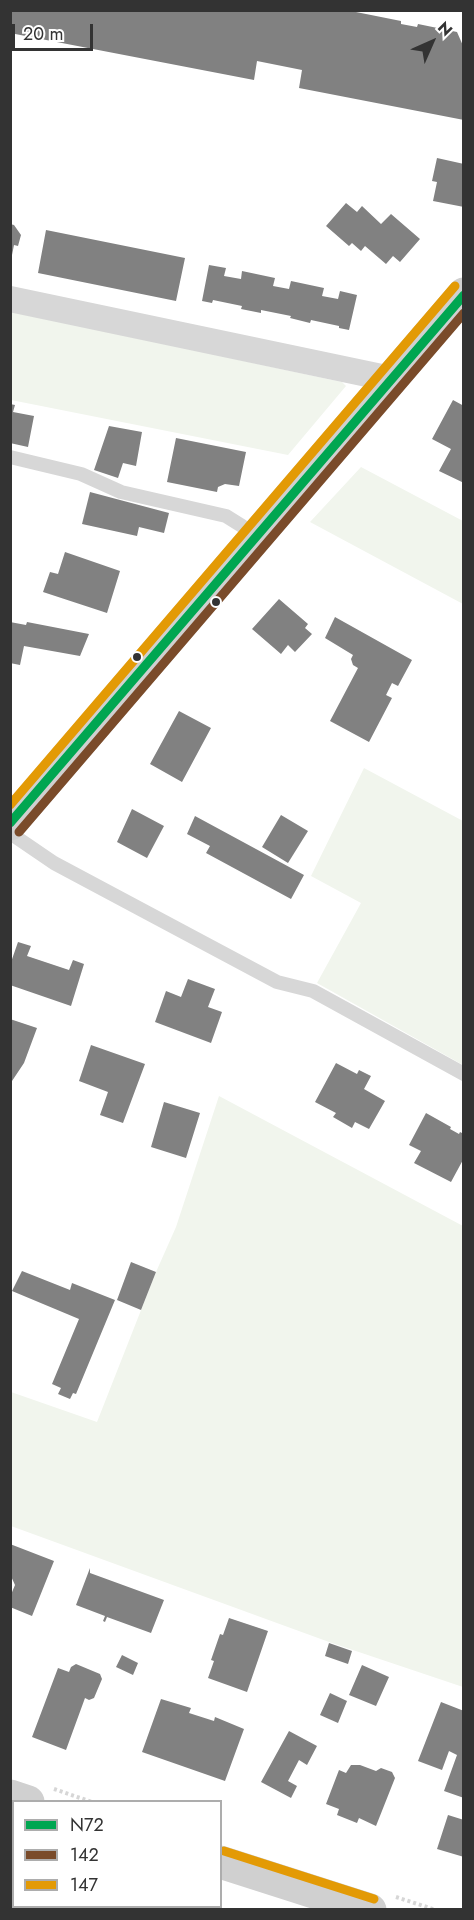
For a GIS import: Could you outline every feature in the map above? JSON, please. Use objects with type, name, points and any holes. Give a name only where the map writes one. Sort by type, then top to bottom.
[{"type":"street","points":[[10,824],[464,294]]},
{"type":"street","points":[[10,299],[391,379]]},
{"type":"street","points":[[222,1864],[370,1910]]},
{"type":"lane","points":[[10,458],[81,474],[121,492],[226,516],[242,526],[255,540]]},
{"type":"lane","points":[[10,833],[54,863],[277,982],[313,991],[464,1074]]},
{"type":"shaded area","points":[[10,308],[342,382],[346,386],[288,455],[11,400]]},
{"type":"shaded area","points":[[361,467],[463,521],[463,604],[310,522]]},
{"type":"shaded area","points":[[364,768],[463,821],[463,1065],[317,983],[361,903],[311,876]]},
{"type":"shaded area","points":[[219,1096],[463,1226],[463,1687],[329,1642],[11,1526],[11,1392],[97,1422],[176,1227]]},
{"type":"building","points":[[10,10],[346,10],[401,21],[401,24],[417,27],[418,24],[457,32],[464,48],[464,120],[299,88],[302,70],[257,61],[254,80],[10,33]]},
{"type":"building","points":[[437,158],[464,164],[464,207],[433,201],[437,182],[432,181]]},
{"type":"building","points":[[346,203],[357,212],[362,206],[381,224],[391,214],[420,239],[400,262],[393,256],[386,264],[365,246],[361,251],[352,243],[349,246],[326,226]]},
{"type":"building","points":[[10,224],[14,225],[21,235],[18,246],[14,245],[12,255]]},
{"type":"building","points":[[46,230],[185,258],[176,301],[38,273]]},
{"type":"building","points":[[209,265],[226,268],[224,276],[241,279],[242,271],[275,278],[273,286],[289,289],[291,281],[324,288],[322,296],[338,299],[340,291],[357,295],[349,330],[311,320],[310,323],[290,318],[291,316],[261,310],[261,313],[241,309],[242,306],[213,300],[212,303],[202,301]]},
{"type":"building","points":[[453,400],[464,406],[464,483],[439,471],[451,449],[432,439]]},
{"type":"building","points":[[10,404],[15,405],[13,412],[34,416],[28,447],[10,443]]},
{"type":"building","points":[[109,426],[142,432],[136,466],[123,463],[118,478],[94,470]]},
{"type":"building","points":[[176,438],[246,452],[239,486],[225,484],[218,487],[217,492],[167,482]]},
{"type":"building","points":[[90,492],[169,513],[164,533],[139,527],[137,536],[82,524]]},
{"type":"building","points":[[65,552],[120,571],[107,613],[43,592],[50,572],[58,574]]},
{"type":"building","points":[[279,599],[308,624],[305,628],[312,634],[295,652],[288,645],[281,654],[252,629]]},
{"type":"building","points":[[335,617],[412,660],[398,686],[392,683],[386,695],[392,698],[369,742],[330,721],[358,668],[353,665],[351,659],[353,655],[325,638]]},
{"type":"building","points":[[10,622],[26,625],[27,622],[89,634],[80,656],[24,646],[20,665],[10,663]]},
{"type":"building","points":[[179,711],[211,728],[182,782],[150,764]]},
{"type":"building","points":[[132,809],[164,826],[147,858],[117,842]]},
{"type":"building","points":[[281,815],[308,831],[288,863],[262,847]]},
{"type":"building","points":[[195,816],[304,875],[291,899],[206,853],[210,846],[187,834]]},
{"type":"building","points":[[18,942],[31,946],[27,956],[69,970],[73,960],[84,964],[71,1006],[10,985],[10,965]]},
{"type":"building","points":[[188,979],[215,989],[208,1007],[222,1012],[211,1043],[155,1022],[166,991],[181,997]]},
{"type":"building","points":[[10,1019],[37,1028],[24,1063],[10,1084]]},
{"type":"building","points":[[91,1045],[145,1064],[123,1123],[100,1115],[108,1092],[79,1081]]},
{"type":"building","points":[[336,1063],[357,1074],[359,1070],[371,1076],[364,1089],[385,1101],[369,1129],[355,1122],[352,1128],[333,1117],[336,1113],[315,1102]]},
{"type":"building","points":[[164,1102],[200,1113],[186,1158],[151,1147]]},
{"type":"building","points":[[426,1113],[459,1134],[460,1132],[464,1134],[464,1158],[451,1182],[414,1163],[421,1151],[409,1145]]},
{"type":"building","points":[[131,1262],[156,1272],[141,1310],[117,1300]]},
{"type":"building","points":[[22,1271],[70,1290],[72,1283],[115,1300],[76,1394],[73,1393],[70,1399],[58,1394],[61,1388],[52,1384],[79,1319],[12,1291]]},
{"type":"building","points":[[10,1544],[54,1561],[32,1616],[10,1607],[10,1597],[15,1585],[10,1574]]},
{"type":"building","points":[[90,1568],[90,1573],[164,1600],[151,1633],[107,1617],[105,1622],[103,1621],[105,1616],[76,1605]]},
{"type":"building","points":[[229,1618],[268,1631],[247,1692],[208,1678],[214,1661],[211,1660],[220,1634],[223,1635]]},
{"type":"building","points":[[329,1643],[352,1651],[348,1664],[325,1656]]},
{"type":"building","points":[[122,1655],[138,1663],[133,1675],[116,1667]]},
{"type":"building","points":[[76,1664],[100,1674],[102,1679],[94,1698],[89,1700],[85,1698],[66,1750],[32,1737],[58,1668],[69,1672]]},
{"type":"building","points":[[362,1665],[389,1677],[376,1706],[349,1695]]},
{"type":"building","points":[[330,1693],[347,1701],[338,1723],[320,1715]]},
{"type":"building","points":[[161,1699],[191,1708],[189,1713],[214,1721],[215,1717],[244,1729],[225,1781],[142,1752]]},
{"type":"building","points":[[441,1702],[464,1711],[462,1742],[464,1742],[464,1798],[444,1791],[457,1755],[449,1751],[442,1770],[418,1761]]},
{"type":"building","points":[[289,1731],[317,1746],[307,1765],[299,1760],[288,1781],[297,1786],[291,1798],[261,1782]]},
{"type":"building","points":[[351,1765],[360,1765],[376,1771],[381,1768],[392,1772],[395,1778],[376,1826],[359,1818],[357,1823],[337,1815],[339,1809],[326,1804],[339,1770],[346,1773]]},
{"type":"building","points":[[448,1815],[464,1820],[464,1857],[437,1849]]},
{"type":"building","points":[[10,1867],[12,1868],[12,1904],[10,1903]]},
{"type":"transit line","name":"147","points":[[10,805],[455,286]]},
{"type":"transit line","name":"N72","points":[[10,823],[464,295]]},
{"type":"transit line","name":"142","points":[[19,832],[464,313]]},
{"type":"transit line","name":"147","points":[[224,1851],[374,1899]]}]
